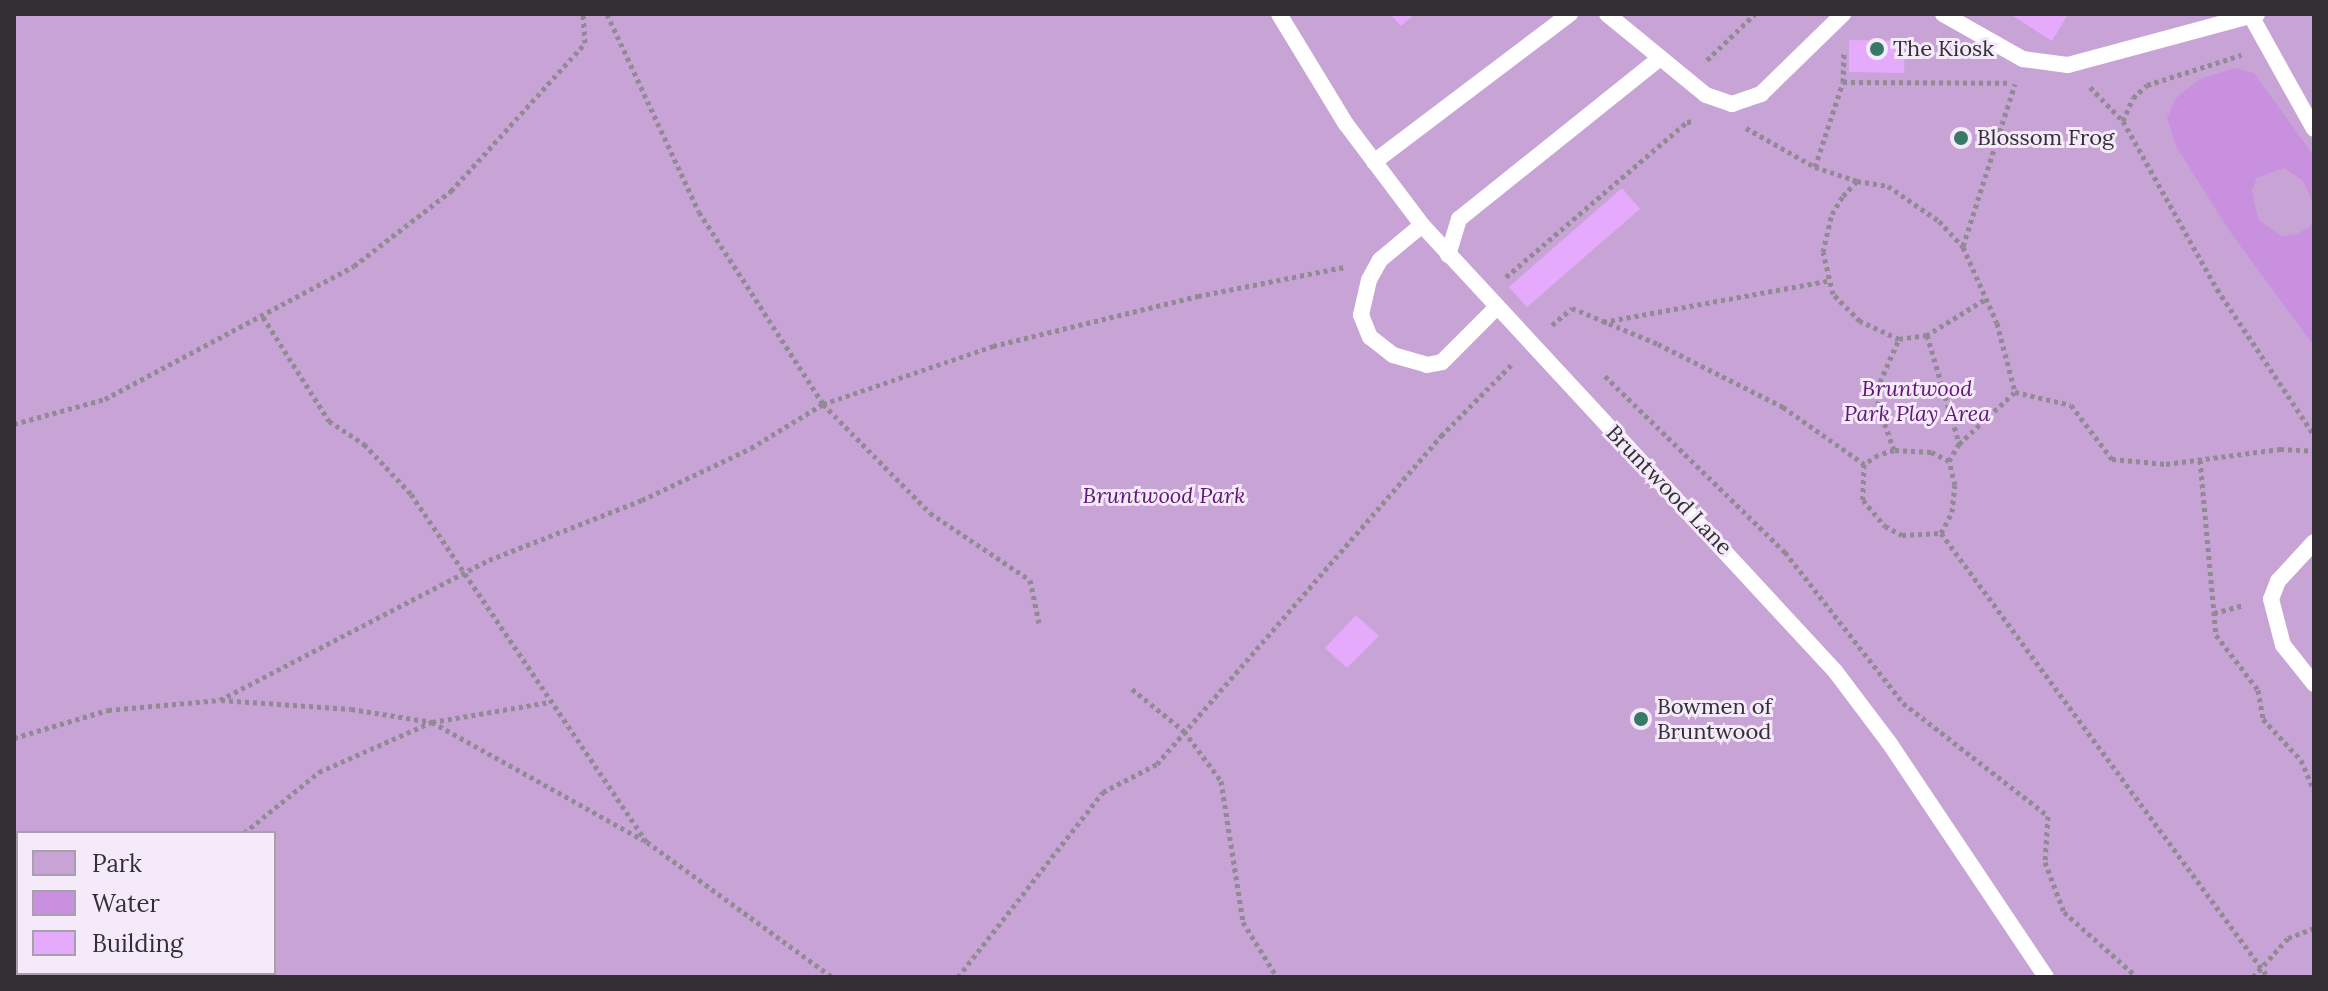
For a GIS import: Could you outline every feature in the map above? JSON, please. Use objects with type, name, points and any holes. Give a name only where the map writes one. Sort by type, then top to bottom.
[{"type":"lane","name":"Bruntwood Lane","points":[[1279,14],[1374,162],[1422,225],[1495,309],[1826,660],[1890,744],[2046,977]]},
{"type":"lane","points":[[1374,162],[1570,14]]},
{"type":"lane","points":[[1607,14],[1721,110],[1748,102],[1761,94],[1843,14]]},
{"type":"lane","points":[[1943,14],[2023,59],[2068,65],[2254,15],[2267,47],[2314,129]]},
{"type":"lane","points":[[1448,255],[1459,219],[1659,59]]},
{"type":"lane","points":[[1422,225],[1380,260],[1362,298],[1363,325],[1382,349],[1413,364],[1442,362],[1495,309]]},
{"type":"lane","points":[[2314,542],[2278,581],[2271,599],[2283,645],[2314,684]]},
{"type":"path","points":[[14,424],[105,399],[354,266],[451,191],[585,43],[583,14]]},
{"type":"path","points":[[607,14],[699,212],[823,404],[930,513],[1030,580],[1039,623]]},
{"type":"path","points":[[1686,80],[1755,14]]},
{"type":"path","points":[[2123,121],[2133,98],[2147,85],[2267,47]]},
{"type":"path","points":[[1963,247],[2023,59]]},
{"type":"path","points":[[2068,65],[2123,121],[2217,289],[2314,435]]},
{"type":"path","points":[[1815,167],[1843,82],[2015,83]]},
{"type":"path","points":[[1484,296],[1687,122],[1721,110],[1815,167],[1857,181],[1888,186],[1903,195],[1963,247],[1984,300],[1997,323],[2015,392]]},
{"type":"path","points":[[1857,181],[1832,214],[1826,234],[1827,281],[1842,306],[1860,321],[1899,339],[1927,335],[1984,300]]},
{"type":"path","points":[[220,700],[463,575],[642,500],[751,448],[823,404],[993,346],[1198,296],[1380,260]]},
{"type":"path","points":[[1602,322],[1827,281]]},
{"type":"path","points":[[958,977],[1103,792],[1157,764],[1441,436],[1572,308],[1783,407],[1864,464]]},
{"type":"path","points":[[263,317],[329,421],[364,444],[411,494],[549,702],[647,842]]},
{"type":"path","points":[[1552,325],[1563,336]]},
{"type":"path","points":[[1927,335],[1959,444]]},
{"type":"path","points":[[1894,450],[1878,405],[1880,382],[1899,339]]},
{"type":"path","points":[[1597,368],[1785,552],[1903,703],[2048,816],[2045,862],[2064,912],[2137,977]]},
{"type":"path","points":[[1941,533],[1952,512],[1955,485],[1949,461],[1959,444],[2015,392]]},
{"type":"path","points":[[2015,392],[2071,405],[2112,459],[2153,463],[2280,449],[2314,451]]},
{"type":"path","points":[[1864,464],[1894,450],[1931,452],[1949,461]]},
{"type":"path","points":[[2200,460],[2216,635],[2258,690],[2263,719],[2301,760],[2314,790]]},
{"type":"path","points":[[1864,464],[1863,500],[1879,520],[1902,535],[1941,533]]},
{"type":"path","points":[[1941,533],[2268,977]]},
{"type":"path","points":[[1132,689],[1184,731],[1221,781],[1243,922],[1277,977]]},
{"type":"path","points":[[14,738],[108,710],[220,700],[351,709],[432,722],[647,842],[832,977]]},
{"type":"path","points":[[246,831],[319,772],[432,722],[549,702]]},
{"type":"path","points":[[2253,977],[2288,938],[2314,928]]},
{"type":"green space","name":"Bruntwood Park","points":[[14,14],[2314,14],[2314,977],[14,977]]},
{"type":"water","points":[[2235,68],[2254,73],[2314,156],[2314,205],[2303,181],[2284,168],[2257,178],[2252,190],[2258,219],[2281,236],[2297,234],[2310,227],[2314,218],[2314,346],[2228,229],[2176,146],[2167,118],[2176,98],[2200,79]]},
{"type":"building","points":[[1390,14],[1415,14],[1401,26]]},
{"type":"building","points":[[2010,14],[2068,14],[2052,41]]},
{"type":"building","name":"The Kiosk","points":[[1849,40],[1905,41],[1904,73],[1849,72]]},
{"type":"building","points":[[1622,188],[1640,209],[1527,307],[1509,287]]},
{"type":"building","points":[[1356,615],[1379,636],[1347,668],[1325,648]]},
{"type":"place","name":"The Kiosk","points":[[1877,49]]},
{"type":"place","name":"Blossom Frog","points":[[1961,138]]},
{"type":"place","name":"Bowmen of Bruntwood","points":[[1641,719]]},
{"type":"park label","name":"Bruntwood Park Play Area","points":[[1917,400]]}]
